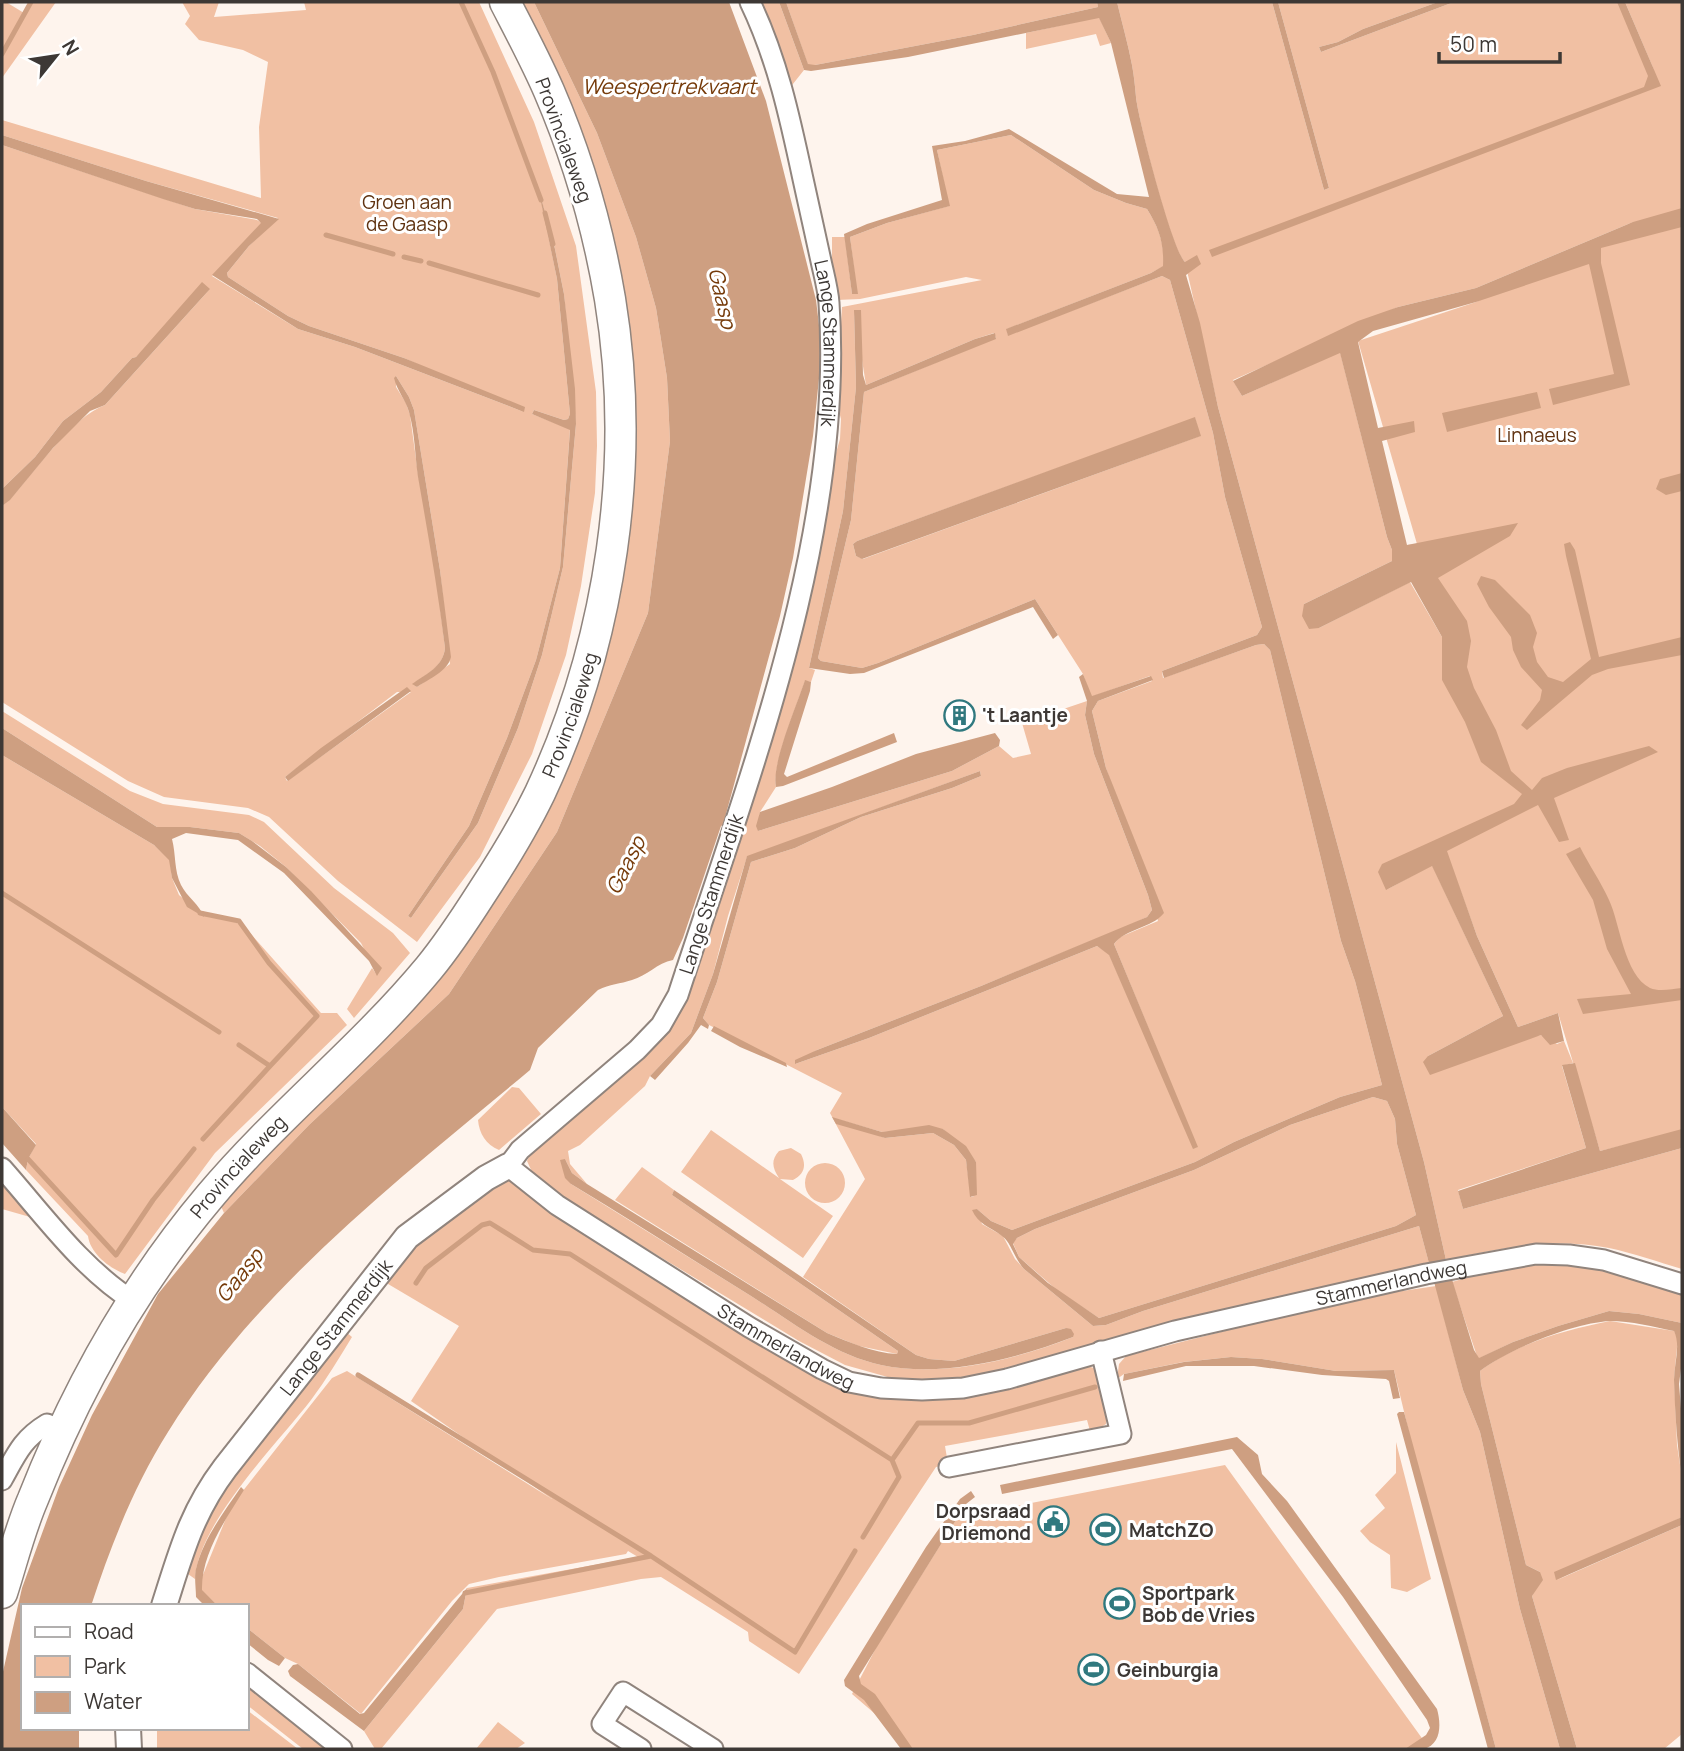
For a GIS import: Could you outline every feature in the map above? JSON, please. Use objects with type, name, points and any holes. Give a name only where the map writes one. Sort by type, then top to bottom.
[{"type":"main road","name":"Provincialeweg","points":[[2,1593],[31,1503],[62,1430],[132,1301],[166,1251],[209,1196],[431,967],[496,871],[539,795],[577,700],[604,592],[618,495],[621,455],[617,356],[610,298],[583,184],[548,89],[505,2]]},
{"type":"street","name":"Lange Stammerdijk","points":[[165,1604],[191,1524],[205,1494],[407,1237],[486,1178],[508,1166],[520,1150],[637,1050],[661,1025],[678,995],[785,655],[807,563],[821,486],[831,401],[829,302],[786,98],[750,2]]},
{"type":"street","name":"Stammerlandweg","points":[[508,1166],[557,1205],[822,1368],[849,1381],[903,1390],[963,1388],[1007,1379],[1186,1328],[1426,1274],[1535,1254],[1604,1260],[1682,1284]]},
{"type":"street","points":[[2,1168],[82,1258],[132,1301]]},
{"type":"street","points":[[948,1467],[1121,1434],[1101,1351]]},
{"type":"street","points":[[2,1480],[30,1434],[47,1424],[62,1430]]},
{"type":"street","points":[[248,1674],[342,1749]]},
{"type":"street","points":[[641,1749],[602,1724],[623,1692],[713,1749]]},
{"type":"street","points":[[128,1730],[129,1749]]},
{"type":"green space","points":[[2,2],[24,13],[31,2],[56,2],[2,78]]},
{"type":"green space","name":"Groen aan de Gaasp","points":[[182,2],[219,2],[214,17],[306,10],[304,2],[479,2],[534,122],[576,246],[596,392],[597,446],[595,493],[581,586],[566,655],[532,754],[480,857],[417,942],[338,881],[269,817],[248,808],[164,797],[128,781],[2,702],[2,506],[67,433],[92,411],[105,405],[210,289],[132,358],[101,392],[63,421],[35,457],[2,489],[2,145],[195,209],[257,220],[262,223],[212,276],[298,329],[355,347],[524,412],[404,358],[309,326],[288,316],[228,277],[227,273],[249,246],[278,218],[146,181],[2,135],[2,120],[261,198],[259,127],[268,62],[243,50],[199,40],[185,24],[190,16]],"holes":[[[540,195],[564,294],[576,424],[563,567],[542,655],[518,728],[478,823],[411,918],[408,916],[469,826],[507,738],[536,660],[560,568],[570,429],[532,414],[534,410],[564,420],[568,419],[570,414],[557,279]],[[396,376],[414,410],[440,570],[450,664],[417,687],[413,684],[438,665],[445,648],[435,565],[410,415],[396,387]],[[397,692],[411,692],[287,781],[285,777]]]},
{"type":"green space","points":[[519,2],[534,2],[597,133],[636,237],[656,308],[667,378],[670,441],[648,613],[557,832],[449,994],[309,1125],[224,1213],[219,1202],[307,1111],[562,770],[630,415]]},
{"type":"green space","points":[[759,2],[779,2],[804,70],[789,89]]},
{"type":"green space","points":[[786,2],[1097,2],[1098,7],[973,35],[808,65]]},
{"type":"green space","name":"Linnaeus","points":[[1117,2],[1272,2],[1324,190],[1329,188],[1278,2],[1438,2],[1319,47],[1321,52],[1454,2],[1619,2],[1654,70],[1625,2],[1682,2],[1682,1131],[1600,1151],[1558,1013],[1518,1027],[1477,936],[1446,851],[1386,890],[1432,865],[1503,1016],[1428,1056],[1541,1035],[1557,1044],[1564,1041],[1573,1063],[1562,1066],[1586,1148],[1458,1190],[1463,1209],[1682,1148],[1682,1269],[1609,1248],[1568,1244],[1527,1245],[1446,1260],[1424,1162],[1218,407],[1185,262],[1172,235],[1149,156]],"holes":[[[1633,222],[1476,302],[1358,341],[1417,544],[1407,545],[1468,652],[1449,690],[1442,679],[1442,637],[1410,582],[1319,628],[1304,604],[1392,561],[1392,550],[1340,352],[1242,396],[1233,380],[1398,307],[1476,288]]]},
{"type":"green space","points":[[1099,17],[1111,43],[1100,46],[1096,34],[1026,49],[1026,33]]},
{"type":"green space","points":[[1011,135],[1094,190],[1147,209],[1155,223],[1162,242],[1164,266],[1007,329],[1008,335],[1162,276],[1170,280],[1213,433],[1225,497],[1262,627],[1257,635],[1162,671],[1163,678],[1256,645],[1264,644],[1270,650],[1341,941],[1355,981],[1382,1085],[1340,1097],[1234,1142],[1195,1162],[1012,1230],[991,1221],[977,1209],[982,1224],[1003,1236],[1015,1259],[1024,1269],[1093,1326],[1106,1325],[1143,1311],[1419,1226],[1429,1263],[1355,1283],[1157,1326],[1105,1344],[988,1375],[938,1383],[909,1383],[845,1365],[799,1341],[548,1189],[533,1174],[527,1161],[532,1149],[680,996],[840,439],[841,419],[836,400],[842,307],[982,280],[966,277],[860,299],[837,300],[832,294],[832,237],[845,237],[852,294],[857,294],[850,237],[887,223],[949,206],[937,150]],"holes":[[[854,310],[866,385],[975,339],[994,333],[996,338],[864,392],[851,520],[818,658],[821,661],[862,668],[1035,599],[1083,674],[1091,697],[1150,676],[1152,681],[1098,701],[1092,711],[1106,768],[1158,921],[1120,937],[1114,944],[1197,1147],[1194,1148],[1109,954],[1097,946],[869,1038],[795,1064],[817,1050],[1130,925],[1147,917],[1152,910],[1094,754],[1085,715],[1087,701],[1022,723],[1031,754],[1013,758],[999,746],[952,771],[758,831],[760,812],[776,787],[781,750],[791,719],[805,681],[811,682],[815,670],[809,668],[843,511],[856,387]],[[1195,418],[1200,436],[863,559],[856,556],[853,544]],[[980,771],[981,776],[952,788],[861,817],[795,848],[751,862],[717,982],[703,1018],[709,1025],[842,1093],[830,1113],[865,1179],[803,1277],[916,1355],[929,1359],[954,1361],[1066,1328],[1073,1337],[1027,1353],[954,1368],[905,1368],[863,1360],[813,1336],[571,1184],[565,1159],[572,1173],[587,1184],[570,1164],[568,1151],[580,1145],[645,1086],[650,1076],[691,1033],[713,974],[747,857]],[[833,1118],[882,1132],[943,1129],[976,1162],[974,1196],[971,1197],[966,1160],[954,1145],[933,1133],[885,1138]]]},
{"type":"green space","points":[[2,711],[130,791],[163,804],[249,815],[264,822],[334,888],[393,933],[410,953],[354,1018],[347,1009],[372,968],[377,975],[361,943],[286,867],[239,833],[190,827],[157,827],[2,728]]},
{"type":"green space","points":[[2,755],[154,845],[170,860],[172,878],[179,895],[204,916],[202,911],[243,925],[321,1013],[337,1013],[347,1025],[215,1153],[125,1274],[101,1259],[92,1248],[88,1236],[26,1170],[36,1144],[2,1107]]},
{"type":"green space","points":[[512,1087],[519,1088],[541,1114],[499,1150],[484,1138],[478,1120]]},
{"type":"green space","points":[[1373,1097],[1387,1101],[1395,1119],[1397,1144],[1416,1215],[1396,1226],[1099,1318],[1058,1291],[1019,1257],[1013,1243],[1035,1229],[1194,1170],[1290,1125]]},
{"type":"green space","points":[[711,1130],[779,1178],[773,1165],[779,1151],[791,1148],[801,1154],[804,1166],[800,1175],[793,1180],[780,1179],[833,1216],[803,1258],[681,1172]]},
{"type":"green space","points":[[825,1163],[839,1169],[845,1183],[839,1197],[825,1203],[811,1197],[805,1183],[811,1169]]},
{"type":"green space","points":[[642,1167],[674,1190],[672,1195],[898,1351],[897,1354],[859,1346],[827,1333],[615,1200]]},
{"type":"green space","points":[[2,1174],[44,1221],[2,1209]]},
{"type":"green space","points":[[507,1175],[873,1395],[931,1400],[974,1393],[1082,1365],[1094,1368],[1100,1378],[1106,1403],[1106,1424],[1090,1431],[1087,1420],[945,1446],[948,1464],[936,1467],[799,1674],[749,1641],[748,1632],[661,1577],[641,1579],[497,1609],[381,1749],[375,1749],[364,1731],[463,1609],[467,1588],[638,1557],[628,1551],[626,1554],[469,1584],[452,1601],[361,1714],[248,1629],[248,1604],[216,1604],[198,1587],[231,1506],[332,1378],[347,1371],[552,1499],[411,1401],[459,1326],[383,1281],[414,1243]]},
{"type":"green space","points":[[1531,1262],[1587,1263],[1628,1274],[1682,1295],[1682,1323],[1609,1311],[1513,1342],[1478,1359],[1452,1282]]},
{"type":"green space","points":[[1436,1286],[1463,1390],[1480,1432],[1520,1609],[1560,1749],[1496,1749],[1413,1449],[1394,1370],[1336,1371],[1262,1359],[1231,1357],[1183,1362],[1124,1374],[1117,1379],[1119,1364],[1126,1356],[1355,1298]]},
{"type":"green space","points":[[1610,1321],[1674,1331],[1678,1338],[1674,1377],[1677,1445],[1682,1478],[1682,1517],[1557,1580],[1682,1525],[1682,1734],[1664,1749],[1577,1749],[1532,1596],[1540,1572],[1526,1565],[1481,1384],[1480,1371],[1526,1345],[1559,1333]]},
{"type":"green space","points":[[340,1327],[352,1337],[311,1400],[224,1509],[199,1557],[195,1579],[181,1569],[212,1505]]},
{"type":"green space","points":[[1396,1442],[1431,1579],[1407,1592],[1391,1588],[1390,1555],[1370,1542],[1360,1531],[1385,1508],[1375,1495],[1396,1473]]},
{"type":"green space","name":"Sportpark Bob de Vries","points":[[1225,1465],[1424,1741],[1411,1749],[907,1749],[896,1732],[852,1694],[877,1646],[966,1504],[975,1506],[980,1513]]},
{"type":"green space","points":[[248,1684],[333,1749],[303,1749],[248,1706]]},
{"type":"green space","points":[[248,1711],[298,1749],[157,1749],[157,1730],[248,1730]]},
{"type":"green space","points":[[498,1722],[525,1743],[516,1749],[476,1749]]},
{"type":"water","name":"Weespertrekvaart","points":[[534,2],[729,2],[766,101],[816,300],[822,350],[813,436],[793,558],[780,616],[723,825],[683,938],[673,960],[637,978],[598,990],[538,1048],[530,1070],[334,1237],[245,1329],[204,1379],[144,1473],[124,1516],[92,1604],[21,1604],[21,1730],[79,1730],[79,1749],[2,1749],[2,1676],[22,1588],[59,1487],[92,1415],[158,1294],[224,1213],[309,1125],[449,994],[557,832],[648,613],[670,441],[667,378],[656,308],[636,237],[597,133]]},
{"type":"water","points":[[779,2],[786,2],[808,64],[815,65],[973,35],[1098,7],[1097,2],[1117,2],[1132,65],[1143,131],[1165,211],[1185,262],[1197,255],[1201,264],[1186,275],[1200,323],[1218,407],[1424,1162],[1446,1260],[1474,1350],[1479,1358],[1513,1342],[1609,1311],[1682,1323],[1679,1384],[1682,1478],[1675,1405],[1677,1349],[1674,1331],[1626,1322],[1595,1323],[1542,1338],[1507,1354],[1480,1371],[1526,1565],[1540,1572],[1543,1580],[1532,1596],[1577,1749],[1560,1749],[1520,1609],[1480,1432],[1463,1390],[1419,1226],[1143,1311],[1106,1325],[1093,1326],[1024,1269],[1005,1239],[981,1222],[972,1210],[977,1209],[991,1221],[1012,1230],[1195,1162],[1234,1142],[1340,1097],[1382,1085],[1355,981],[1341,941],[1270,650],[1264,644],[1256,645],[1164,678],[1162,671],[1257,635],[1262,627],[1225,497],[1213,433],[1170,280],[1162,276],[1008,336],[1006,329],[1163,266],[1160,236],[1147,209],[1094,190],[1011,135],[937,150],[950,206],[887,223],[850,237],[858,294],[852,294],[844,234],[942,200],[932,146],[965,141],[1009,129],[1117,194],[1149,197],[1111,43],[1099,18],[908,57],[804,70]],"holes":[[[1373,1097],[1387,1101],[1395,1119],[1397,1144],[1416,1215],[1396,1226],[1099,1318],[1048,1283],[1019,1257],[1013,1244],[1017,1238],[1035,1229],[1194,1170],[1290,1125]]]},
{"type":"water","points":[[1272,2],[1278,2],[1329,188],[1324,190]]},
{"type":"water","points":[[1438,2],[1454,2],[1321,52],[1319,47]]},
{"type":"water","points":[[1617,2],[1625,2],[1661,86],[1212,257],[1209,250],[1644,87],[1648,76]]},
{"type":"water","points":[[2,135],[146,181],[279,219],[249,246],[227,273],[228,277],[288,316],[309,326],[404,358],[525,407],[524,412],[355,347],[298,329],[212,275],[261,223],[257,219],[195,209],[163,199],[2,145]]},
{"type":"water","points":[[537,183],[564,294],[575,389],[576,424],[563,567],[542,655],[518,728],[478,823],[411,918],[408,916],[469,826],[507,738],[536,660],[560,568],[570,430],[532,414],[534,410],[564,420],[568,419],[570,414],[557,279]]},
{"type":"water","points":[[1682,208],[1682,227],[1601,248],[1601,263],[1630,385],[1553,405],[1549,389],[1614,374],[1589,264],[1476,302],[1373,331],[1358,342],[1378,428],[1414,421],[1415,432],[1382,441],[1407,545],[1518,523],[1510,536],[1438,578],[1467,621],[1471,641],[1467,667],[1474,688],[1496,730],[1511,771],[1532,790],[1542,778],[1567,768],[1649,746],[1658,752],[1554,798],[1569,840],[1559,842],[1538,805],[1447,851],[1477,936],[1518,1027],[1558,1013],[1564,1041],[1550,1045],[1541,1035],[1430,1075],[1423,1062],[1428,1056],[1503,1016],[1432,866],[1386,890],[1378,872],[1382,864],[1514,804],[1522,794],[1481,762],[1465,722],[1442,680],[1442,637],[1411,582],[1319,628],[1309,629],[1302,616],[1304,604],[1392,561],[1392,550],[1340,353],[1242,396],[1233,381],[1358,321],[1398,307],[1476,288],[1633,222]]},
{"type":"water","points":[[202,282],[210,289],[105,405],[90,411],[2,506],[2,489],[35,457],[63,421],[101,392],[132,358],[136,357]]},
{"type":"water","points":[[854,310],[861,310],[863,375],[866,385],[975,339],[995,333],[996,339],[864,392],[851,520],[818,658],[821,661],[862,668],[1035,599],[1058,635],[1053,639],[1033,607],[864,673],[850,674],[809,668],[843,511],[856,387]]},
{"type":"water","points":[[396,376],[414,410],[451,657],[442,671],[417,687],[412,684],[437,665],[445,648],[418,477],[413,428],[408,408],[395,383]]},
{"type":"water","points":[[1537,392],[1541,408],[1447,432],[1442,413]]},
{"type":"water","points":[[1195,417],[1201,436],[862,559],[856,556],[853,544],[857,541]]},
{"type":"water","points":[[1682,473],[1682,491],[1666,495],[1656,489],[1660,479]]},
{"type":"water","points":[[1570,542],[1575,550],[1599,657],[1682,637],[1682,655],[1608,669],[1592,675],[1527,730],[1521,725],[1540,700],[1542,690],[1521,667],[1513,650],[1511,637],[1489,607],[1477,584],[1481,576],[1495,580],[1530,615],[1537,633],[1533,647],[1537,662],[1548,677],[1563,682],[1591,659],[1566,556],[1564,544]]},
{"type":"water","points":[[1083,674],[1092,696],[1151,676],[1153,680],[1098,701],[1092,711],[1106,768],[1164,913],[1114,944],[1198,1147],[1193,1149],[1109,955],[1097,946],[869,1038],[795,1064],[795,1060],[817,1050],[1147,917],[1152,910],[1148,895],[1094,754],[1085,715],[1087,701],[1079,677]]},
{"type":"water","points":[[805,680],[811,682],[810,691],[784,774],[787,777],[894,733],[897,742],[776,787],[777,764]]},
{"type":"water","points":[[407,687],[411,691],[288,781],[285,777],[321,748]]},
{"type":"water","points":[[2,728],[157,827],[190,827],[239,833],[252,841],[286,867],[311,891],[382,968],[377,976],[369,961],[284,873],[238,840],[186,833],[172,839],[179,880],[204,917],[187,907],[172,878],[169,860],[154,845],[2,755]]},
{"type":"water","points":[[995,733],[1000,740],[999,746],[952,771],[758,831],[756,826],[760,812],[916,754]]},
{"type":"water","points":[[980,771],[981,776],[952,788],[861,817],[795,848],[751,862],[717,982],[703,1018],[709,1025],[708,1029],[701,1025],[655,1080],[650,1076],[691,1033],[713,974],[747,856]]},
{"type":"water","points":[[1580,847],[1609,900],[1634,972],[1650,988],[1682,988],[1682,1000],[1583,1014],[1577,999],[1631,994],[1607,949],[1593,900],[1566,854]]},
{"type":"water","points":[[714,1026],[786,1063],[787,1067],[711,1031]]},
{"type":"water","points":[[1575,1063],[1600,1151],[1682,1129],[1682,1148],[1463,1209],[1458,1191],[1586,1148],[1562,1065]]},
{"type":"water","points":[[2,1107],[36,1145],[28,1159],[26,1170],[2,1143]]},
{"type":"water","points":[[832,1117],[882,1132],[929,1125],[943,1129],[966,1146],[976,1162],[977,1195],[970,1197],[966,1160],[954,1145],[933,1133],[885,1138],[836,1124]]},
{"type":"water","points":[[565,1159],[572,1173],[587,1184],[827,1333],[861,1346],[879,1352],[897,1354],[898,1351],[672,1195],[674,1190],[916,1355],[954,1361],[1066,1328],[1071,1329],[1073,1337],[1004,1359],[954,1368],[905,1368],[863,1360],[813,1336],[571,1184],[565,1178],[560,1160]]},
{"type":"water","points":[[1231,1357],[1262,1359],[1336,1371],[1394,1370],[1400,1398],[1393,1399],[1389,1381],[1386,1379],[1322,1375],[1254,1366],[1186,1366],[1123,1381],[1124,1374],[1184,1362]]},
{"type":"water","points":[[1404,1412],[1496,1749],[1488,1749],[1397,1414]]},
{"type":"water","points":[[1237,1437],[1258,1455],[1262,1474],[1287,1501],[1437,1709],[1439,1733],[1429,1747],[1405,1749],[1426,1735],[1430,1728],[1427,1720],[1343,1597],[1232,1449],[1002,1494],[1000,1485]]},
{"type":"water","points":[[241,1487],[244,1490],[210,1550],[203,1577],[202,1590],[216,1604],[203,1604],[196,1597],[195,1572],[215,1526]]},
{"type":"water","points":[[971,1491],[975,1497],[966,1504],[859,1676],[861,1684],[875,1694],[913,1749],[901,1749],[864,1700],[845,1686],[844,1680],[926,1547],[960,1499]]},
{"type":"water","points":[[1682,1517],[1682,1525],[1556,1580],[1554,1572]]},
{"type":"water","points":[[467,1588],[463,1609],[364,1731],[290,1676],[288,1671],[298,1664],[360,1714],[364,1713]]},
{"type":"water","points":[[248,1629],[285,1658],[279,1666],[248,1644]]},
{"type":"waterway","points":[[2,54],[31,2]]},
{"type":"waterway","points":[[461,2],[493,72],[541,200]]},
{"type":"waterway","points":[[545,213],[553,244]]},
{"type":"waterway","points":[[326,235],[393,254]]},
{"type":"waterway","points":[[404,257],[421,261]]},
{"type":"waterway","points":[[429,263],[538,295]]},
{"type":"waterway","points":[[2,893],[219,1032]]},
{"type":"waterway","points":[[200,913],[239,921],[269,963],[317,1016],[270,1066],[239,1045]]},
{"type":"waterway","points":[[203,1139],[270,1066]]},
{"type":"waterway","points":[[28,1159],[116,1255],[153,1200],[194,1149]]},
{"type":"waterway","points":[[416,1283],[426,1268],[482,1225],[490,1223],[533,1250],[570,1254],[892,1460],[899,1477],[863,1537]]},
{"type":"waterway","points":[[358,1375],[651,1556],[795,1652],[855,1551]]},
{"type":"waterway","points":[[892,1460],[918,1423],[969,1423],[1095,1387]]},
{"type":"waterway","points":[[465,1593],[651,1556]]},
{"type":"place","name":"'t Laantje","points":[[959,715]]},
{"type":"place","name":"Dorpsraad Driemond","points":[[1054,1522]]},
{"type":"place","name":"MatchZO","points":[[1106,1530]]},
{"type":"place","name":"Sportpark Bob de Vries","points":[[1119,1604]]},
{"type":"place","name":"Geinburgia","points":[[1094,1670]]},
{"type":"water label","name":"Gaasp","points":[[723,298]]},
{"type":"water label","name":"Gaasp","points":[[625,865]]},
{"type":"water label","name":"Gaasp","points":[[239,1275]]}]
